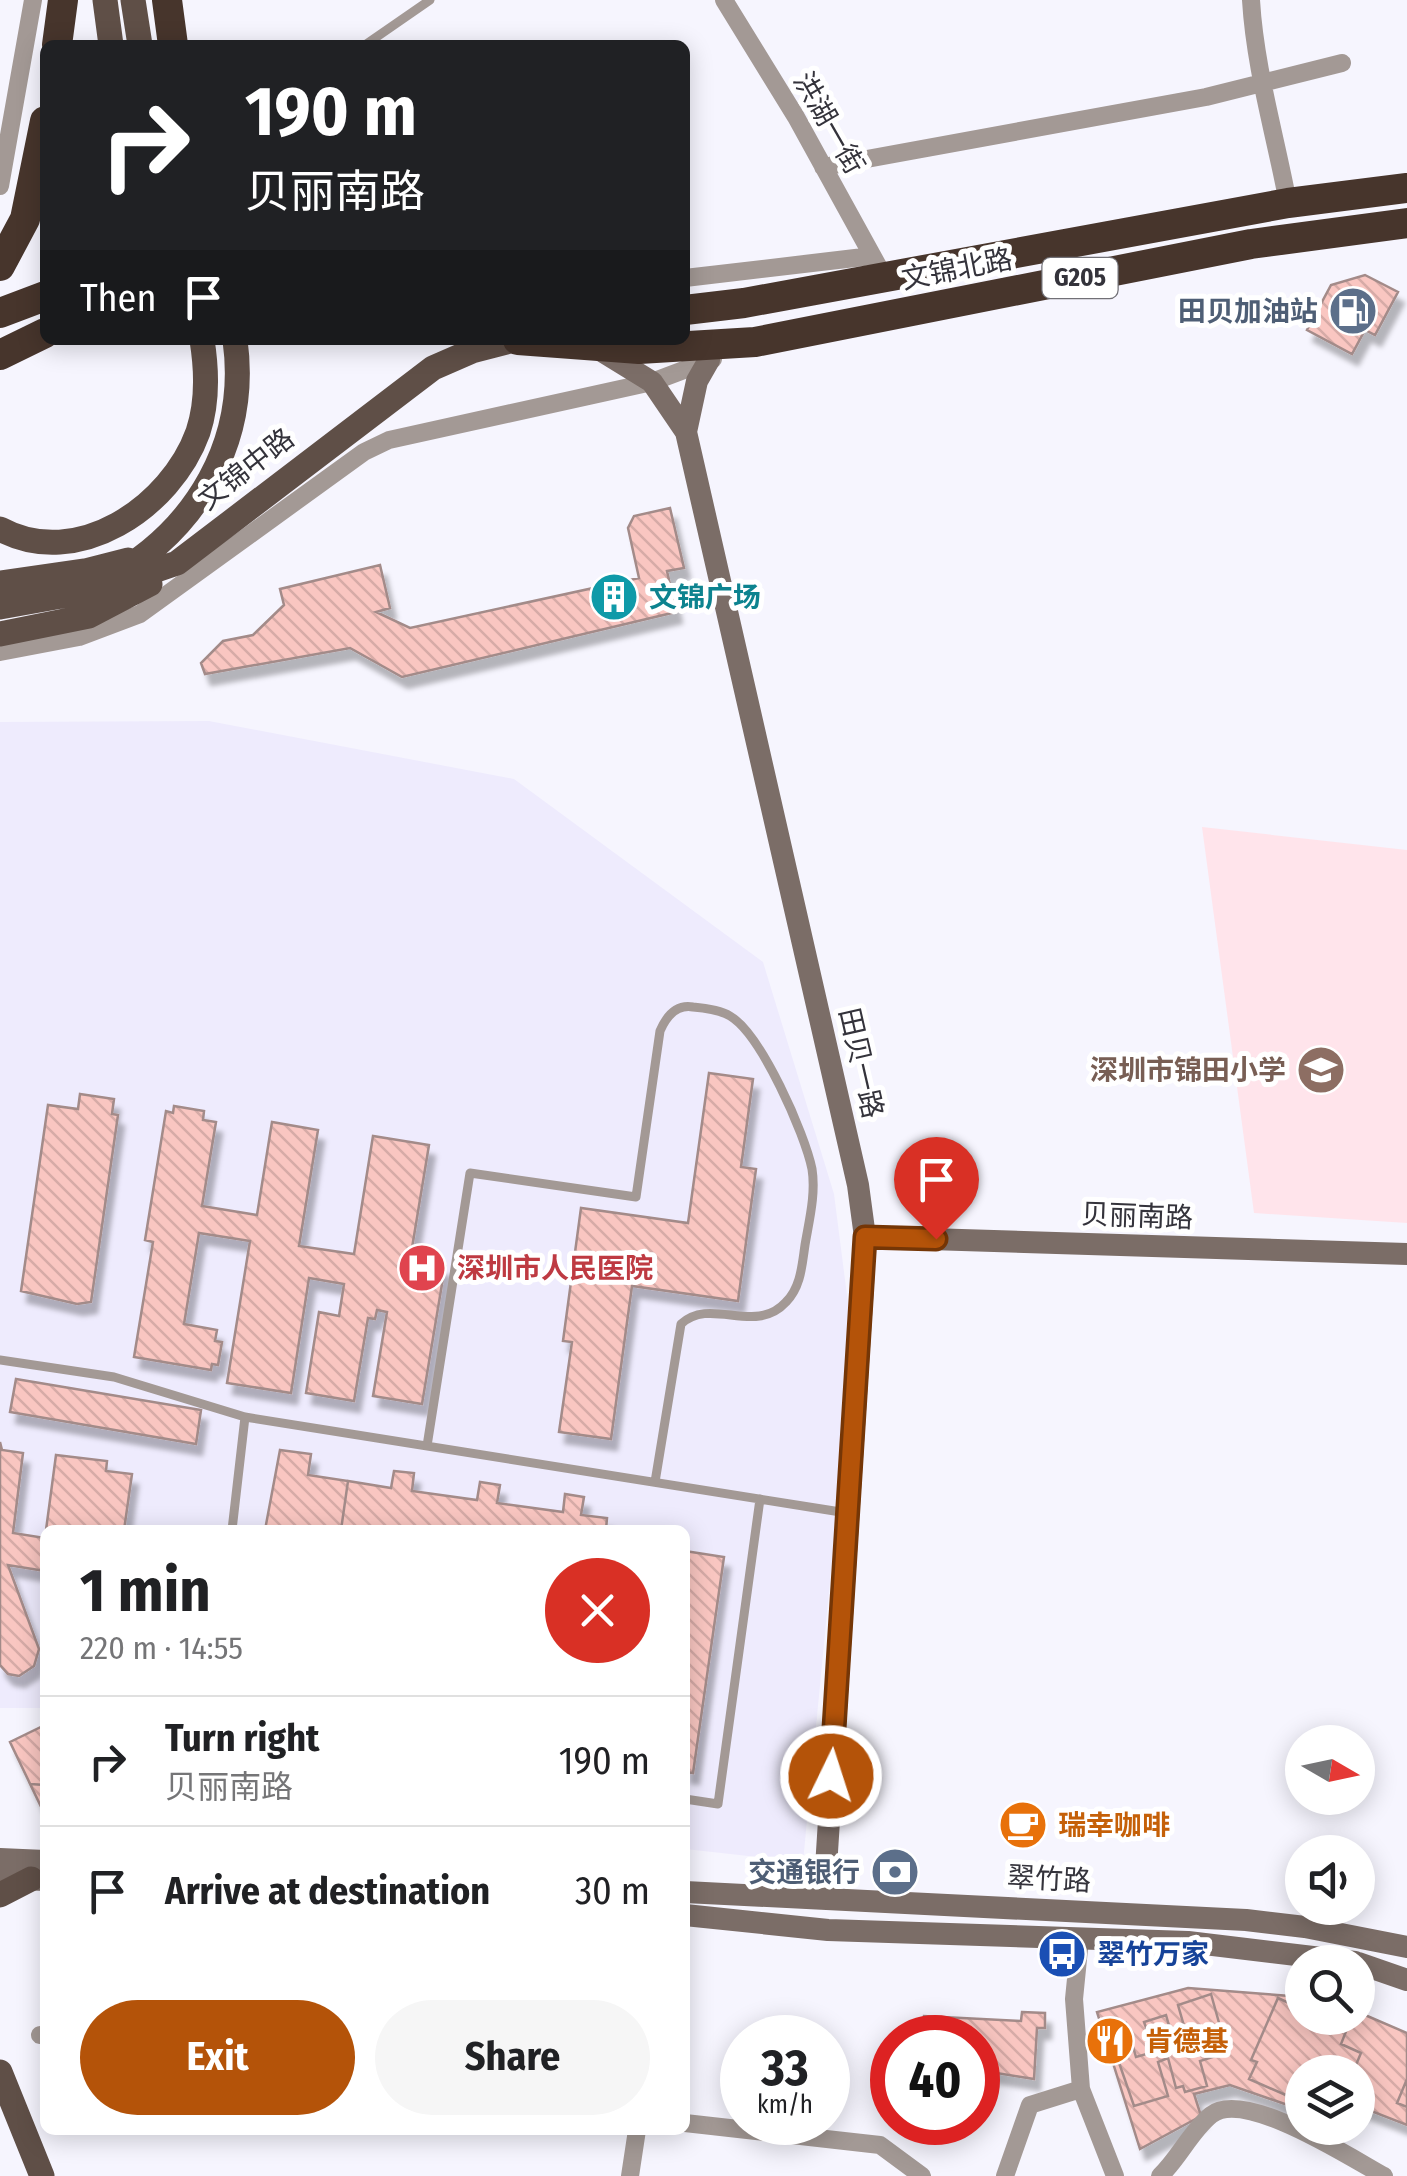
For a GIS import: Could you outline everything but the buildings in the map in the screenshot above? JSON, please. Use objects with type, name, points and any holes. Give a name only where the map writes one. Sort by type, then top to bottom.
[{"type":"highway","points":[[57,40],[63,0]]},
{"type":"highway","points":[[166,0],[176,40]]},
{"type":"highway","points":[[0,266],[25,219],[40,153]]},
{"type":"highway","name":"文锦北路","points":[[690,309],[877,266],[1288,202],[1407,188]]},
{"type":"highway","name":"文锦北路","points":[[570,345],[669,348],[754,342],[1251,244],[1407,223]]},
{"type":"highway","points":[[0,313],[40,298]]},
{"type":"highway","points":[[2,354],[40,335]]},
{"type":"main road","points":[[105,0],[111,40]]},
{"type":"main road","points":[[133,0],[139,40]]},
{"type":"main road","points":[[0,530],[34,542],[81,540],[143,507],[185,461],[205,398],[202,345]]},
{"type":"main road","points":[[67,597],[95,587],[148,553],[196,504],[228,443],[239,370],[236,345]]},
{"type":"main road","name":"文锦中路","points":[[0,607],[123,584],[177,563],[433,368],[472,350],[494,345]]},
{"type":"main road","points":[[0,583],[84,571],[148,553]]},
{"type":"main road","points":[[0,634],[90,616],[143,590],[177,563]]},
{"type":"main road","points":[[0,1895],[40,1874]]},
{"type":"main road","points":[[0,2072],[42,2176]]},
{"type":"street","points":[[0,186],[33,0]]},
{"type":"street","points":[[177,40],[181,0]]},
{"type":"street","name":"洪湖一街","points":[[724,0],[823,166],[877,266]]},
{"type":"street","points":[[1251,0],[1254,58],[1265,79],[1288,202]]},
{"type":"street","points":[[823,166],[1206,97],[1265,79],[1342,63]]},
{"type":"street","points":[[690,278],[877,266]]},
{"type":"street","points":[[0,652],[79,637],[140,614],[364,452],[388,440],[652,382],[754,342]]},
{"type":"street","name":"田贝一路","points":[[592,347],[652,382],[686,432],[854,1166],[865,1237],[824,1899]]},
{"type":"street","name":"田贝一路","points":[[686,432],[697,381],[709,360]]},
{"type":"street","name":"贝丽南路","points":[[865,1237],[1407,1254]]},
{"type":"street","points":[[0,1859],[40,1874]]},
{"type":"street","points":[[0,1878],[40,1874]]},
{"type":"street","name":"翠竹路","points":[[690,1892],[1246,1920],[1305,1926],[1407,1948]]},
{"type":"street","points":[[690,1916],[828,1930],[1080,1939],[1285,1952]]},
{"type":"street","points":[[1080,1939],[1074,2000],[1081,2089],[1115,2176]]},
{"type":"street","points":[[1375,1969],[1407,1980]]},
{"type":"street","points":[[1006,2176],[1030,2105],[1081,2089]]},
{"type":"street","points":[[1160,2176],[1212,2114],[1242,2108],[1313,2138],[1384,2176]]},
{"type":"street","points":[[690,2123],[880,2145],[922,2176]]},
{"type":"street","points":[[630,2176],[636,2135]]},
{"type":"lane","points":[[372,40],[430,0]]},
{"type":"lane","points":[[427,1446],[470,1172],[636,1197],[660,1032],[672,1013],[687,1006],[730,1016],[768,1065],[808,1154],[813,1191],[801,1272],[788,1301],[763,1316],[694,1312],[681,1324],[654,1482]]},
{"type":"lane","points":[[0,1360],[114,1376],[245,1417],[848,1513]]},
{"type":"lane","points":[[233,1525],[245,1417]]},
{"type":"lane","points":[[690,1800],[718,1804],[760,1499]]},
{"type":"shaded area","name":"深圳市人民医院","points":[[209,721],[514,779],[763,962],[834,1194],[853,1342],[803,1862],[690,1850],[690,1525],[40,1525],[40,1708],[0,1708],[0,722]]},
{"type":"shaded area","name":"深圳市锦田小学","points":[[1202,827],[1407,850],[1407,1223],[1254,1213]]},
{"type":"place","name":"田贝加油站","points":[[1353,311]]},
{"type":"place","name":"文锦广场","points":[[614,597]]},
{"type":"place","name":"深圳市锦田小学","points":[[1321,1070]]},
{"type":"place","name":"深圳市人民医院","points":[[422,1268]]},
{"type":"place","name":"瑞幸咖啡","points":[[1023,1825]]},
{"type":"place","name":"交通银行","points":[[895,1872]]},
{"type":"place","name":"翠竹万家","points":[[1062,1954]]},
{"type":"place","name":"肯德基","points":[[1110,2041]]},
{"type":"route","points":[[831,1776],[865,1237],[936,1239]]}]
